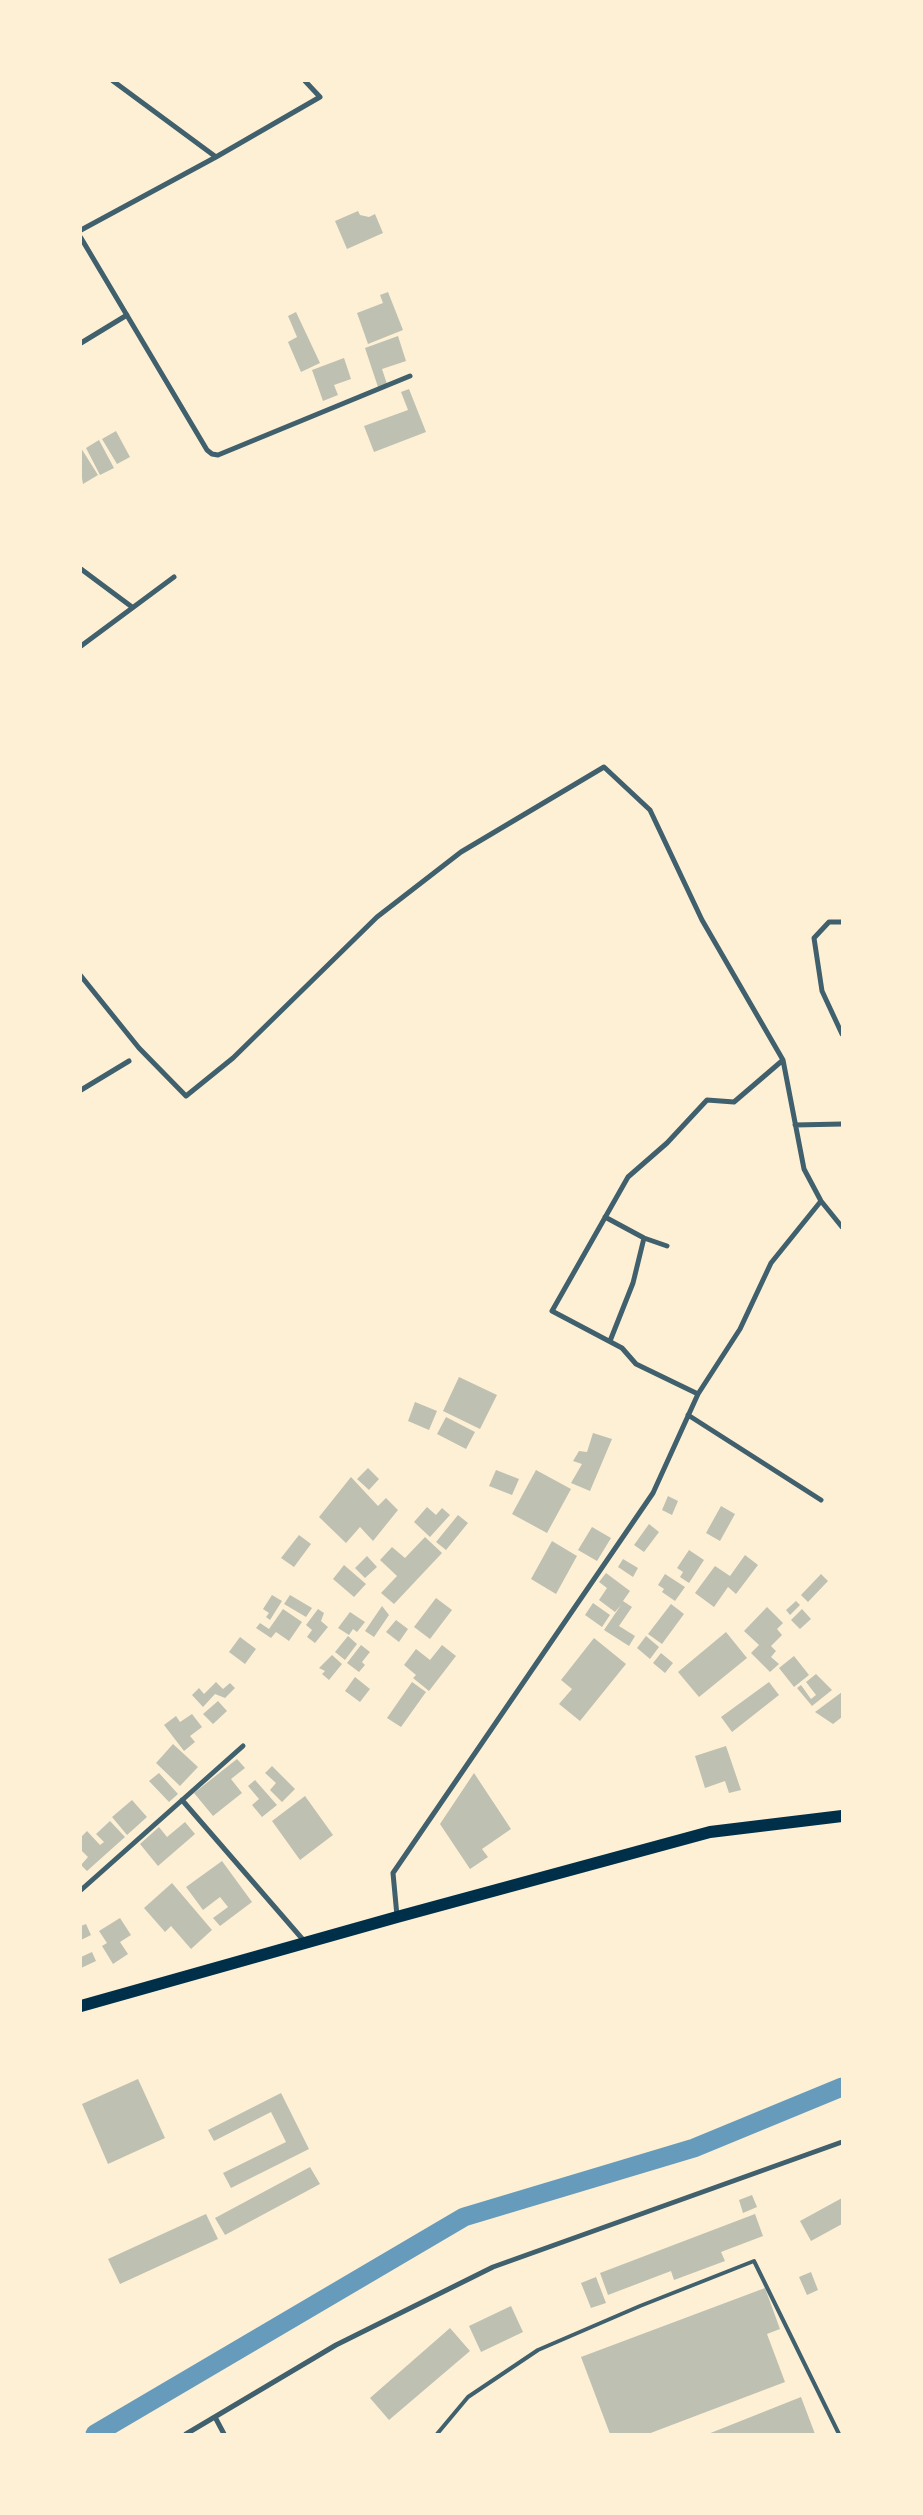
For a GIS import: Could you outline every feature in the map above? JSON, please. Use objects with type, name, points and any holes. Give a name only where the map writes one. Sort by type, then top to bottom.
[{"type":"main road","points":[[81,2006],[306,1942],[710,1832],[842,1816]]},
{"type":"street","points":[[113,81],[216,158]]},
{"type":"street","points":[[81,230],[216,158],[320,97],[305,81]]},
{"type":"street","points":[[81,238],[207,450],[218,456],[410,376]]},
{"type":"street","points":[[81,343],[127,315]]},
{"type":"street","points":[[81,569],[132,607]]},
{"type":"street","points":[[81,646],[174,577]]},
{"type":"street","points":[[81,976],[140,1048],[186,1096],[233,1058],[377,917],[461,852],[604,767],[650,810],[702,920],[782,1060],[804,1169],[821,1201],[842,1227]]},
{"type":"street","points":[[842,922],[829,922],[814,938],[822,991],[842,1034]]},
{"type":"street","points":[[698,1394],[636,1364],[622,1348],[552,1311],[628,1177],[667,1143],[707,1100],[734,1102],[782,1060]]},
{"type":"street","points":[[81,1090],[129,1061]]},
{"type":"street","points":[[795,1126],[842,1124]]},
{"type":"street","points":[[397,1917],[393,1873],[653,1493],[698,1394],[740,1329],[771,1263],[821,1201]]},
{"type":"street","points":[[605,1217],[644,1238],[667,1246]]},
{"type":"street","points":[[610,1342],[633,1283],[644,1238]]},
{"type":"street","points":[[688,1415],[821,1500]]},
{"type":"street","points":[[81,1890],[243,1746]]},
{"type":"street","points":[[182,1800],[306,1942]]},
{"type":"street","points":[[186,2434],[336,2345],[493,2267],[842,2142]]},
{"type":"street","points":[[215,2417],[224,2434]]},
{"type":"lane","points":[[437,2434],[468,2397],[538,2350],[640,2306],[754,2261],[839,2434]]},
{"type":"building","points":[[358,211],[360,215],[369,217],[375,214],[383,233],[347,249],[335,221]]},
{"type":"building","points":[[388,292],[403,330],[368,344],[357,313],[383,303],[380,295]]},
{"type":"building","points":[[296,312],[320,363],[301,372],[288,342],[297,337],[288,316]]},
{"type":"building","points":[[398,336],[406,361],[382,369],[387,384],[378,387],[365,348]]},
{"type":"building","points":[[344,358],[351,379],[334,385],[338,395],[323,401],[312,370]]},
{"type":"building","points":[[409,389],[426,432],[374,452],[364,426],[408,410],[401,392]]},
{"type":"building","points":[[116,431],[130,457],[117,464],[102,439]]},
{"type":"building","points":[[99,440],[114,468],[100,475],[86,448]]},
{"type":"building","points":[[81,448],[98,475],[83,484],[81,473]]},
{"type":"building","points":[[459,1377],[497,1395],[480,1429],[443,1411]]},
{"type":"building","points":[[415,1402],[437,1411],[429,1430],[408,1421]]},
{"type":"building","points":[[446,1417],[475,1432],[466,1449],[437,1434]]},
{"type":"building","points":[[593,1433],[612,1439],[590,1491],[571,1483],[582,1464],[573,1461],[579,1451],[587,1452]]},
{"type":"building","points":[[368,1468],[379,1479],[369,1490],[357,1479]]},
{"type":"building","points":[[496,1470],[519,1479],[512,1495],[489,1486]]},
{"type":"building","points":[[536,1470],[571,1489],[547,1533],[512,1514]]},
{"type":"building","points":[[351,1477],[378,1506],[386,1498],[398,1510],[373,1541],[360,1527],[346,1543],[319,1517]]},
{"type":"building","points":[[668,1496],[678,1501],[672,1515],[662,1510]]},
{"type":"building","points":[[721,1506],[735,1514],[720,1541],[706,1533]]},
{"type":"building","points":[[427,1507],[436,1515],[442,1508],[450,1515],[430,1537],[414,1522]]},
{"type":"building","points":[[458,1515],[468,1523],[446,1550],[436,1542]]},
{"type":"building","points":[[649,1524],[659,1532],[644,1552],[634,1545]]},
{"type":"building","points":[[592,1527],[611,1538],[597,1561],[578,1550]]},
{"type":"building","points":[[299,1535],[311,1544],[294,1567],[281,1558]]},
{"type":"building","points":[[425,1537],[442,1553],[394,1604],[381,1593],[397,1576],[380,1560],[392,1547],[405,1558]]},
{"type":"building","points":[[552,1541],[577,1556],[556,1594],[531,1579]]},
{"type":"building","points":[[689,1550],[704,1560],[689,1583],[680,1577],[683,1572],[677,1568]]},
{"type":"building","points":[[745,1555],[758,1565],[736,1594],[728,1587],[714,1607],[695,1593],[715,1566],[730,1576]]},
{"type":"building","points":[[367,1556],[377,1567],[365,1578],[355,1568]]},
{"type":"building","points":[[623,1559],[638,1568],[633,1577],[618,1567]]},
{"type":"building","points":[[344,1565],[366,1584],[354,1597],[333,1579]]},
{"type":"building","points":[[606,1573],[630,1591],[623,1601],[632,1607],[619,1626],[635,1636],[629,1646],[604,1630],[621,1605],[615,1612],[599,1600],[607,1588],[599,1582]]},
{"type":"building","points":[[665,1574],[685,1587],[675,1601],[662,1592],[664,1589],[658,1585]]},
{"type":"building","points":[[821,1574],[828,1581],[808,1602],[801,1595]]},
{"type":"building","points":[[272,1595],[282,1601],[270,1620],[266,1617],[269,1613],[263,1609]]},
{"type":"building","points":[[290,1595],[312,1608],[306,1617],[284,1604]]},
{"type":"building","points":[[436,1598],[452,1610],[430,1639],[414,1627]]},
{"type":"building","points":[[796,1601],[800,1605],[790,1615],[786,1610]]},
{"type":"building","points":[[593,1603],[610,1615],[602,1627],[585,1615]]},
{"type":"building","points":[[671,1604],[684,1614],[662,1644],[648,1634]]},
{"type":"building","points":[[382,1606],[389,1615],[374,1637],[365,1631]]},
{"type":"building","points":[[767,1607],[783,1623],[777,1629],[782,1635],[771,1646],[776,1651],[771,1657],[779,1664],[770,1672],[751,1653],[759,1645],[744,1631]]},
{"type":"building","points":[[283,1609],[302,1622],[289,1641],[276,1632],[271,1638],[256,1628],[260,1623],[269,1629]]},
{"type":"building","points":[[318,1609],[324,1613],[321,1621],[328,1627],[315,1643],[307,1637],[312,1630],[306,1625]]},
{"type":"building","points":[[802,1609],[811,1619],[800,1629],[791,1620]]},
{"type":"building","points":[[350,1612],[365,1622],[357,1632],[353,1629],[349,1635],[338,1628]]},
{"type":"building","points":[[396,1620],[408,1629],[399,1642],[386,1632]]},
{"type":"building","points":[[726,1632],[747,1658],[699,1697],[678,1672]]},
{"type":"building","points":[[348,1636],[357,1644],[345,1660],[335,1652]]},
{"type":"building","points":[[646,1636],[659,1647],[650,1659],[637,1648]]},
{"type":"building","points":[[240,1637],[256,1649],[245,1664],[229,1652]]},
{"type":"building","points":[[594,1638],[626,1664],[580,1721],[559,1704],[572,1689],[561,1680]]},
{"type":"building","points":[[361,1645],[370,1652],[362,1662],[365,1665],[359,1672],[347,1663]]},
{"type":"building","points":[[442,1645],[456,1656],[429,1691],[413,1678],[416,1675],[404,1665],[416,1649],[430,1660]]},
{"type":"building","points":[[661,1653],[673,1663],[665,1673],[653,1663]]},
{"type":"building","points":[[332,1655],[342,1664],[329,1680],[322,1674],[325,1671],[319,1668]]},
{"type":"building","points":[[794,1656],[809,1675],[794,1687],[779,1668]]},
{"type":"building","points":[[816,1674],[832,1690],[812,1706],[797,1688],[801,1685],[811,1699],[816,1695],[806,1682]]},
{"type":"building","points":[[355,1677],[370,1689],[360,1702],[345,1691]]},
{"type":"building","points":[[216,1682],[223,1689],[230,1683],[235,1688],[225,1698],[215,1694],[203,1707],[192,1695],[199,1688],[204,1694]]},
{"type":"building","points":[[412,1682],[426,1692],[401,1727],[387,1718]]},
{"type":"building","points":[[769,1682],[779,1695],[732,1732],[721,1717]]},
{"type":"building","points":[[842,1692],[842,1717],[833,1724],[815,1712]]},
{"type":"building","points":[[218,1701],[227,1711],[213,1724],[203,1714]]},
{"type":"building","points":[[192,1714],[202,1727],[190,1736],[195,1742],[184,1751],[164,1725],[176,1716],[180,1722]]},
{"type":"building","points":[[173,1744],[198,1767],[180,1786],[156,1763]]},
{"type":"building","points":[[726,1746],[741,1790],[729,1793],[725,1781],[705,1788],[695,1756]]},
{"type":"building","points":[[237,1759],[245,1768],[231,1779],[242,1793],[213,1816],[194,1793]]},
{"type":"building","points":[[272,1766],[295,1789],[282,1802],[270,1790],[276,1783],[265,1773]]},
{"type":"building","points":[[159,1773],[178,1794],[169,1802],[149,1781]]},
{"type":"building","points":[[474,1773],[511,1829],[482,1849],[488,1857],[470,1869],[440,1824]]},
{"type":"building","points":[[255,1780],[277,1805],[262,1817],[252,1805],[259,1799],[248,1786]]},
{"type":"building","points":[[305,1796],[333,1835],[300,1860],[272,1821]]},
{"type":"building","points":[[132,1800],[147,1817],[127,1835],[112,1817]]},
{"type":"building","points":[[110,1821],[125,1837],[87,1871],[81,1865],[88,1857],[81,1850],[81,1837],[87,1831],[100,1845],[104,1842],[96,1834]]},
{"type":"building","points":[[185,1822],[195,1834],[158,1866],[140,1844],[159,1827],[167,1837]]},
{"type":"building","points":[[222,1861],[252,1902],[220,1926],[213,1918],[228,1907],[220,1897],[203,1910],[186,1887]]},
{"type":"building","points":[[172,1883],[212,1930],[191,1949],[171,1926],[165,1932],[144,1908]]},
{"type":"building","points":[[120,1918],[131,1935],[120,1942],[128,1954],[113,1964],[102,1946],[107,1943],[99,1931]]},
{"type":"building","points":[[86,1924],[91,1935],[81,1940],[81,1926]]},
{"type":"building","points":[[92,1952],[96,1961],[81,1968],[81,1957]]},
{"type":"building","points":[[138,2079],[165,2138],[108,2164],[82,2104]]},
{"type":"building","points":[[281,2093],[309,2149],[231,2188],[223,2173],[286,2142],[271,2112],[214,2141],[208,2130]]},
{"type":"building","points":[[310,2167],[320,2184],[225,2235],[215,2218]]},
{"type":"building","points":[[752,2195],[757,2207],[743,2213],[739,2200]]},
{"type":"building","points":[[842,2198],[842,2224],[811,2241],[800,2221]]},
{"type":"building","points":[[206,2214],[218,2239],[120,2284],[108,2259]]},
{"type":"building","points":[[755,2214],[763,2236],[721,2252],[725,2261],[674,2280],[671,2271],[608,2295],[600,2273]]},
{"type":"building","points":[[811,2272],[818,2290],[807,2295],[799,2277]]},
{"type":"building","points":[[596,2277],[606,2303],[591,2308],[581,2283]]},
{"type":"building","points":[[765,2288],[780,2329],[767,2334],[785,2382],[648,2434],[610,2434],[581,2357]]},
{"type":"building","points":[[511,2306],[523,2332],[481,2352],[469,2326]]},
{"type":"building","points":[[450,2328],[470,2351],[389,2420],[370,2398]]},
{"type":"building","points":[[801,2397],[815,2434],[708,2434]]},
{"type":"waterway","points":[[95,2434],[464,2217],[694,2148],[842,2087]]}]
